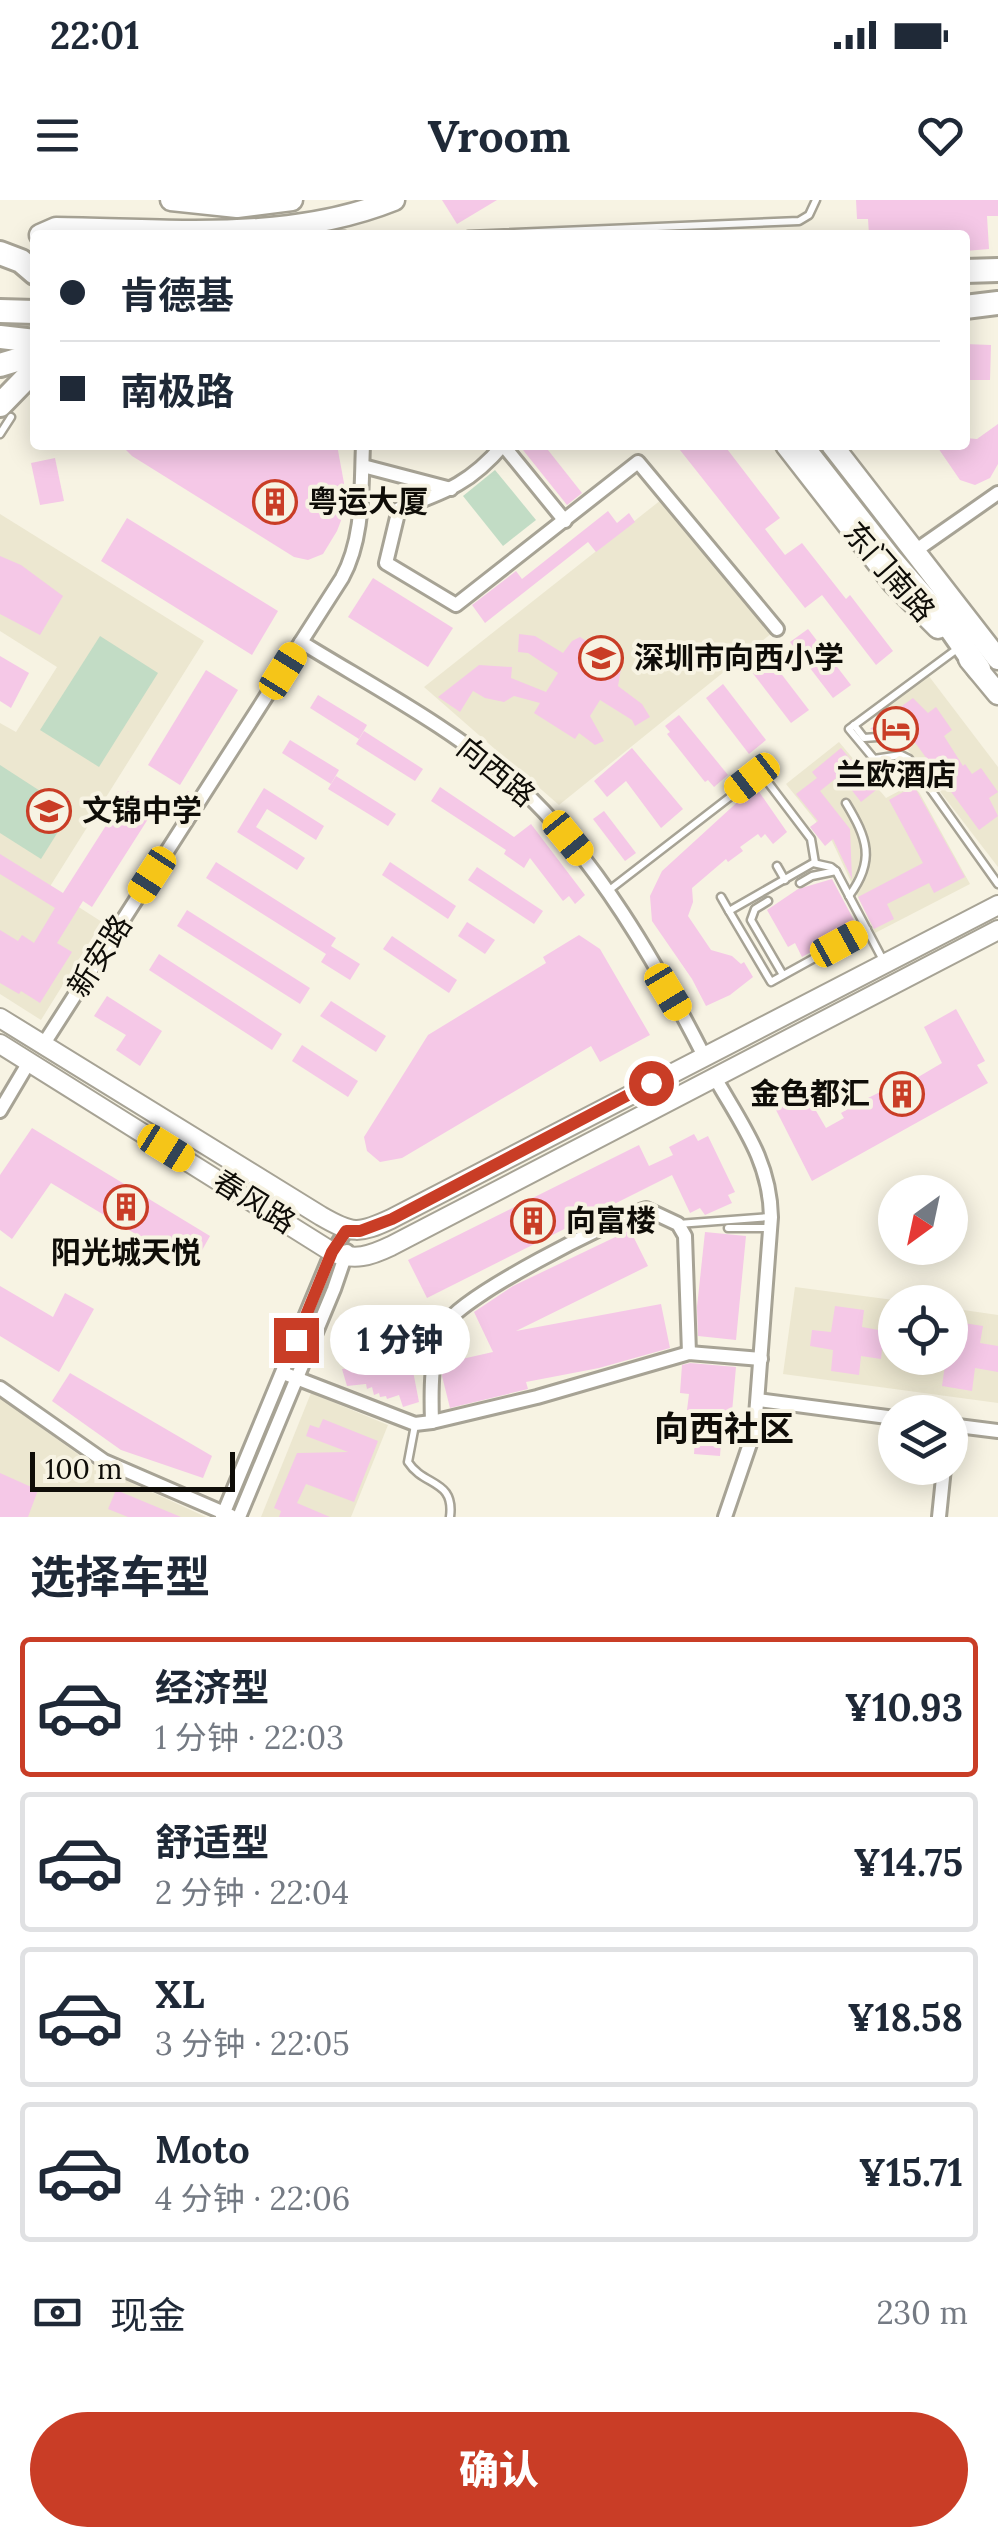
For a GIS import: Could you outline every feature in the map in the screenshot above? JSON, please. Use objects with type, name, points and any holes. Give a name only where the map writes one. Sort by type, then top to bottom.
[{"type":"highway","points":[[970,271],[998,270]]},
{"type":"highway","points":[[970,291],[998,290]]},
{"type":"highway","points":[[970,304],[998,301]]},
{"type":"highway","points":[[0,311],[30,312]]},
{"type":"highway","points":[[0,329],[30,329]]},
{"type":"highway","points":[[0,337],[30,342]]},
{"type":"highway","points":[[4,368],[30,347]]},
{"type":"highway","points":[[6,411],[30,376]]},
{"type":"highway","points":[[805,450],[891,560],[989,664]]},
{"type":"main road","points":[[171,200],[237,207],[292,200]]},
{"type":"main road","points":[[51,230],[249,230],[320,223],[394,200]]},
{"type":"main road","name":"东门南路","points":[[790,450],[894,584],[958,648],[989,664]]},
{"type":"main road","name":"东门南路","points":[[836,450],[914,550],[989,664],[998,694]]},
{"type":"street","points":[[970,262],[998,260]]},
{"type":"street","name":"新安路","points":[[43,1044],[350,563],[358,530],[364,450]]},
{"type":"street","points":[[499,450],[482,470],[450,489],[399,510],[386,562],[456,605],[638,462],[777,629]]},
{"type":"street","points":[[507,450],[565,521]]},
{"type":"street","points":[[362,466],[450,489]]},
{"type":"street","points":[[914,550],[998,493]]},
{"type":"street","name":"向西路","points":[[302,642],[470,748],[554,822],[608,892],[704,1056]]},
{"type":"street","points":[[230,1516],[297,1378],[346,1231],[360,1231],[392,1219],[998,905]]},
{"type":"street","points":[[340,1255],[361,1258],[391,1246],[998,930]]},
{"type":"street","name":"春风路","points":[[0,1018],[346,1231]]},
{"type":"street","name":"春风路","points":[[0,1044],[340,1255]]},
{"type":"street","points":[[0,1110],[29,1062]]},
{"type":"street","points":[[714,1076],[761,1158],[769,1183],[771,1222],[762,1359],[751,1445],[724,1517]]},
{"type":"street","points":[[432,1422],[430,1387],[438,1346],[447,1323],[465,1304],[646,1209],[678,1224],[685,1236],[689,1353]]},
{"type":"street","points":[[230,1516],[282,1372],[340,1255]]},
{"type":"street","points":[[282,1372],[416,1424],[537,1397],[689,1353],[762,1359]]},
{"type":"street","points":[[0,1388],[104,1461],[230,1516]]},
{"type":"street","points":[[758,1400],[878,1416]]},
{"type":"street","points":[[968,1428],[998,1431]]},
{"type":"street","points":[[939,1517],[942,1485]]},
{"type":"lane","points":[[586,230],[799,221],[809,215],[816,200]]},
{"type":"lane","points":[[0,434],[6,411]]},
{"type":"lane","points":[[958,648],[849,729],[874,759],[901,755],[909,759],[998,884]]},
{"type":"lane","points":[[854,726],[864,738],[876,737]]},
{"type":"lane","points":[[608,892],[757,776],[767,781],[811,839],[815,862]]},
{"type":"lane","points":[[846,803],[866,840],[864,870],[849,896]]},
{"type":"lane","points":[[815,862],[836,871],[886,964]]},
{"type":"lane","points":[[730,912],[815,862]]},
{"type":"lane","points":[[777,866],[785,880]]},
{"type":"lane","points":[[800,883],[836,871]]},
{"type":"lane","points":[[721,897],[771,982],[867,929]]},
{"type":"lane","points":[[768,902],[755,909],[751,920],[782,976]]},
{"type":"lane","points":[[678,1224],[771,1222]]},
{"type":"lane","points":[[728,1228],[771,1222]]},
{"type":"lane","points":[[416,1424],[408,1462],[414,1472],[450,1496],[450,1517]]},
{"type":"shaded area","name":"深圳市向西小学","points":[[666,496],[777,629],[559,805],[424,687]]},
{"type":"shaded area","name":"文锦中学","points":[[0,514],[204,641],[49,888],[102,922],[41,1020],[0,994],[0,723],[16,732],[57,667],[0,631]]},
{"type":"shaded area","points":[[928,675],[998,767],[998,867],[879,712]]},
{"type":"shaded area","points":[[839,742],[886,798],[914,783],[970,884],[875,933],[832,841],[786,784]]},
{"type":"shaded area","points":[[795,1287],[878,1298],[878,1375],[968,1375],[968,1311],[998,1315],[998,1403],[968,1399],[968,1395],[939,1395],[783,1374]]},
{"type":"shaded area","points":[[311,1393],[388,1425],[351,1517],[261,1517]]},
{"type":"shaded area","points":[[0,1398],[93,1465],[206,1517],[0,1517]]},
{"type":"green space","points":[[495,470],[536,520],[503,546],[463,496]]},
{"type":"green space","points":[[100,636],[158,673],[99,767],[40,730]]},
{"type":"green space","points":[[0,765],[71,811],[41,859],[0,833]]},
{"type":"building","points":[[442,200],[497,200],[457,224]]},
{"type":"building","points":[[856,200],[998,200],[998,216],[987,216],[989,249],[970,251],[970,230],[869,230],[868,219],[857,219]]},
{"type":"building","points":[[970,344],[991,345],[990,380],[970,380]]},
{"type":"building","points":[[998,424],[998,464],[990,478],[975,485],[960,480],[939,450],[970,450],[970,438],[977,439]]},
{"type":"building","name":"粤运大厦","points":[[126,450],[338,450],[344,483],[342,518],[323,554],[308,560],[294,557]]},
{"type":"building","points":[[523,450],[548,450],[582,493],[567,505]]},
{"type":"building","points":[[680,450],[728,450],[780,518],[765,529],[785,555],[802,543],[846,599],[850,595],[893,651],[876,665],[822,595],[805,608]]},
{"type":"building","points":[[55,458],[64,501],[40,505],[31,463]]},
{"type":"building","points":[[608,511],[617,523],[629,513],[635,522],[596,552],[588,542],[485,623],[472,605],[516,571],[522,579]]},
{"type":"building","points":[[127,518],[278,611],[252,655],[101,561]]},
{"type":"building","points":[[0,556],[21,565],[63,596],[40,635],[0,614]]},
{"type":"building","points":[[373,578],[453,628],[428,667],[348,617]]},
{"type":"building","points":[[808,629],[851,685],[833,698],[790,642]]},
{"type":"building","points":[[519,634],[535,636],[563,653],[580,637],[622,663],[618,686],[642,704],[650,717],[635,726],[632,720],[600,700],[590,716],[604,741],[595,745],[579,733],[575,739],[534,713],[540,703],[514,696],[504,702],[473,691],[460,712],[438,697],[479,665],[512,667],[511,678],[546,692],[558,673],[528,653],[518,652]]},
{"type":"building","points":[[766,654],[809,710],[791,723],[748,667]]},
{"type":"building","points":[[0,656],[29,673],[11,708],[0,701]]},
{"type":"building","points":[[206,670],[238,690],[180,785],[148,765]]},
{"type":"building","points":[[723,684],[766,740],[749,754],[706,698]]},
{"type":"building","points":[[318,695],[367,725],[359,739],[310,708]]},
{"type":"building","points":[[913,698],[928,713],[936,707],[952,730],[944,736],[963,766],[972,774],[981,768],[998,792],[989,798],[998,816],[979,830],[911,737],[886,750],[881,743],[882,732],[870,729]]},
{"type":"building","points":[[679,715],[728,775],[714,787],[708,780],[705,782],[667,734],[670,732],[665,726]]},
{"type":"building","points":[[364,731],[423,769],[415,781],[356,744]]},
{"type":"building","points":[[290,740],[339,770],[331,784],[282,753]]},
{"type":"building","points":[[632,748],[683,809],[661,828],[626,781],[607,797],[594,781]]},
{"type":"building","points":[[841,748],[876,790],[861,802],[840,775],[820,791],[850,829],[852,879],[833,839],[825,846],[810,827],[818,821],[796,794],[817,778],[812,772]]},
{"type":"building","points":[[336,776],[396,814],[388,826],[328,789]]},
{"type":"building","points":[[755,786],[787,832],[773,844],[765,834],[761,838],[758,834],[740,847],[743,851],[728,862],[726,859],[692,888],[688,916],[711,950],[744,962],[753,977],[730,995],[706,1006],[652,921],[650,896],[662,871]]},
{"type":"building","points":[[914,786],[965,877],[934,893],[929,883],[887,904],[894,919],[874,929],[858,897],[923,863],[889,800]]},
{"type":"building","points":[[440,787],[514,837],[531,824],[585,895],[575,904],[569,896],[563,901],[530,858],[524,868],[504,854],[506,850],[431,801]]},
{"type":"building","points":[[264,788],[324,826],[316,840],[267,809],[256,827],[305,858],[297,870],[237,832]]},
{"type":"building","points":[[128,791],[155,808],[92,907],[83,901],[57,943],[72,952],[40,1003],[0,983],[0,930],[18,941],[22,935],[34,943],[55,908],[0,874],[0,854],[63,893]]},
{"type":"building","points":[[604,811],[636,853],[625,861],[593,819]]},
{"type":"building","points":[[216,862],[336,938],[331,946],[360,964],[350,980],[321,962],[326,954],[206,878]]},
{"type":"building","points":[[390,862],[456,906],[448,919],[382,875]]},
{"type":"building","points":[[477,867],[543,911],[534,924],[468,880]]},
{"type":"building","points":[[832,879],[857,926],[802,957],[795,943],[788,947],[767,910],[798,889]]},
{"type":"building","points":[[187,910],[310,988],[300,1004],[177,926]]},
{"type":"building","points":[[467,922],[495,940],[485,954],[458,936]]},
{"type":"building","points":[[579,935],[600,949],[650,1035],[600,1062],[591,1046],[402,1158],[380,1162],[367,1151],[364,1137],[428,1035],[546,963],[543,957]]},
{"type":"building","points":[[392,936],[457,980],[449,993],[383,949]]},
{"type":"building","points":[[159,954],[282,1034],[272,1050],[149,970]]},
{"type":"building","points":[[107,996],[162,1031],[140,1066],[116,1050],[126,1035],[94,1016]]},
{"type":"building","points":[[331,1001],[386,1036],[376,1052],[320,1016]]},
{"type":"building","name":"金色都汇","points":[[956,1009],[985,1061],[977,1065],[988,1083],[812,1181],[775,1108],[805,1092],[826,1128],[862,1101],[888,1088],[891,1093],[942,1063],[924,1027]]},
{"type":"building","points":[[302,1045],[358,1081],[348,1097],[292,1061]]},
{"type":"building","name":"阳光城天悦","points":[[32,1128],[210,1236],[192,1268],[51,1183],[12,1239],[0,1230],[0,1175]]},
{"type":"building","name":"向富楼","points":[[694,1134],[698,1141],[708,1136],[735,1192],[728,1195],[732,1203],[705,1215],[700,1208],[690,1213],[672,1175],[427,1298],[408,1260],[639,1145],[649,1166],[673,1155],[669,1147]]},
{"type":"building","points":[[630,1230],[648,1266],[516,1331],[661,1304],[670,1348],[599,1368],[526,1382],[528,1389],[450,1408],[442,1376],[444,1363],[493,1352],[474,1312],[513,1286]]},
{"type":"building","points":[[705,1232],[746,1236],[736,1340],[698,1336]]},
{"type":"building","points":[[0,1286],[53,1317],[65,1293],[94,1309],[59,1372],[0,1336]]},
{"type":"building","points":[[835,1306],[864,1310],[862,1327],[878,1330],[878,1359],[861,1356],[859,1375],[831,1371],[833,1350],[810,1346],[812,1330],[831,1332]]},
{"type":"building","points":[[388,1313],[402,1344],[411,1341],[412,1346],[416,1345],[423,1366],[413,1371],[419,1402],[403,1407],[399,1395],[387,1399],[379,1393],[374,1395],[372,1387],[367,1389],[366,1384],[347,1386],[342,1369],[351,1368],[350,1363],[357,1361],[355,1353],[360,1352],[361,1338],[374,1330],[371,1319]]},
{"type":"building","points":[[968,1324],[983,1326],[980,1343],[998,1346],[998,1372],[975,1368],[972,1391],[942,1386],[944,1375],[968,1375]]},
{"type":"building","points":[[682,1365],[736,1367],[732,1412],[723,1416],[720,1456],[694,1454],[697,1414],[687,1410],[689,1394],[680,1393]]},
{"type":"building","points":[[70,1373],[212,1456],[203,1478],[121,1450],[52,1401]]},
{"type":"building","points":[[323,1419],[378,1441],[354,1502],[306,1484],[297,1503],[330,1517],[279,1517],[281,1511],[274,1508],[297,1453],[348,1452],[306,1436],[310,1425],[319,1428]]},
{"type":"building","points":[[0,1473],[38,1490],[28,1517],[0,1517]]},
{"type":"building","points":[[116,1490],[181,1517],[128,1517],[108,1509]]},
{"type":"place","name":"粤运大厦","points":[[275,502]]},
{"type":"place","name":"深圳市向西小学","points":[[601,658]]},
{"type":"place","name":"兰欧酒店","points":[[896,729]]},
{"type":"place","name":"文锦中学","points":[[49,811]]},
{"type":"place","name":"金色都汇","points":[[902,1094]]},
{"type":"place","name":"阳光城天悦","points":[[126,1207]]},
{"type":"place","name":"向富楼","points":[[533,1221]]},
{"type":"district","name":"向西社区","points":[[724,1429]]},
{"type":"route","points":[[296,1340],[332,1252],[346,1231],[360,1231],[392,1219],[651,1083]]}]
